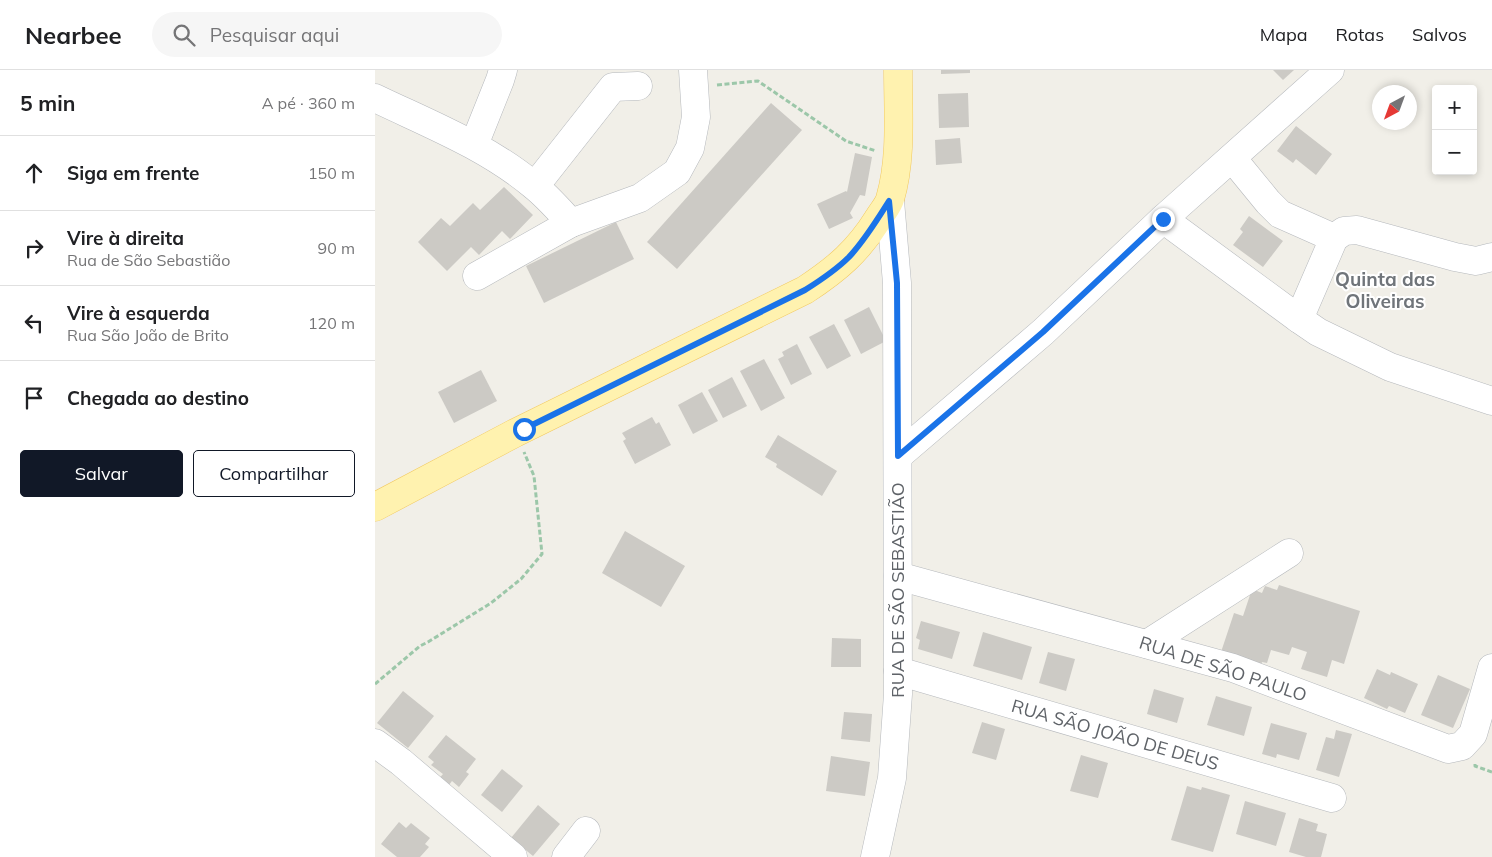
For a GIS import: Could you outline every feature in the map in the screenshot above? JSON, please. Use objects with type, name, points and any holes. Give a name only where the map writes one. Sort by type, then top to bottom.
[{"type":"main road","points":[[375,507],[515,433],[805,290],[832,272],[849,257],[870,232],[889,201],[897,158],[898,70]]},
{"type":"street","points":[[474,145],[501,80],[503,70]]},
{"type":"street","points":[[898,456],[1043,332],[1163,219],[1330,70]]},
{"type":"street","points":[[477,276],[571,223],[640,198],[677,172],[690,148],[696,117],[694,79]]},
{"type":"street","points":[[535,186],[613,87],[639,86]]},
{"type":"street","points":[[375,98],[474,145],[503,163],[535,186],[571,223]]},
{"type":"street","points":[[1232,158],[1267,202],[1280,214],[1334,238]]},
{"type":"street","name":"RUA DE SÃO SEBASTIÃO","points":[[875,857],[892,778],[898,694],[897,283],[889,201]]},
{"type":"street","points":[[1163,219],[1318,332],[1390,367],[1492,401]]},
{"type":"street","points":[[1299,319],[1334,238],[1344,231],[1357,230],[1476,261],[1492,257]]},
{"type":"street","points":[[1147,644],[1289,553]]},
{"type":"street","name":"RUA DE SÃO PAULO","points":[[898,576],[1233,668],[1475,758],[1473,734],[1492,668]]},
{"type":"street","name":"RUA SÃO JOÃO DE DEUS","points":[[898,671],[1332,798]]},
{"type":"street","points":[[375,743],[401,762],[513,857]]},
{"type":"street","points":[[566,857],[586,830]]},
{"type":"path","points":[[694,79],[758,81],[846,141],[897,158]]},
{"type":"path","points":[[375,684],[420,646],[491,603],[521,579],[542,554],[534,476],[515,433]]},
{"type":"building","points":[[941,70],[970,70],[970,73],[941,74]]},
{"type":"building","points":[[1273,70],[1294,70],[1283,80]]},
{"type":"building","points":[[968,93],[969,127],[939,128],[938,94]]},
{"type":"building","points":[[771,103],[802,130],[677,269],[647,242]]},
{"type":"building","points":[[1296,126],[1332,154],[1316,175],[1296,159],[1293,163],[1277,151]]},
{"type":"building","points":[[960,138],[962,163],[936,165],[935,140]]},
{"type":"building","points":[[855,153],[872,157],[865,196],[860,195],[850,213],[853,218],[829,229],[817,204],[847,192]]},
{"type":"building","points":[[504,187],[533,215],[510,239],[502,231],[479,255],[471,247],[447,271],[418,242],[441,218],[450,226],[473,203],[480,210]]},
{"type":"building","points":[[1249,216],[1283,241],[1263,267],[1233,245],[1243,232],[1240,229]]},
{"type":"building","points":[[616,222],[634,259],[544,303],[526,266]]},
{"type":"building","points":[[869,307],[886,341],[861,354],[844,320]]},
{"type":"building","points":[[834,324],[851,356],[827,369],[809,337]]},
{"type":"building","points":[[797,344],[812,374],[791,385],[778,359],[784,356],[782,352]]},
{"type":"building","points":[[764,359],[785,398],[761,411],[740,371]]},
{"type":"building","points":[[481,370],[497,401],[454,423],[438,392]]},
{"type":"building","points":[[732,377],[747,406],[723,418],[708,390]]},
{"type":"building","points":[[702,392],[718,421],[693,434],[678,405]]},
{"type":"building","points":[[652,417],[656,424],[659,422],[671,445],[635,464],[623,441],[626,439],[622,433]]},
{"type":"building","points":[[778,435],[837,471],[822,496],[776,467],[777,464],[765,457]]},
{"type":"building","points":[[625,531],[685,566],[661,607],[602,573]]},
{"type":"building","points":[[1279,585],[1360,611],[1344,664],[1332,660],[1327,677],[1301,669],[1307,652],[1292,647],[1289,655],[1271,650],[1267,663],[1262,662],[1261,665],[1221,652],[1234,613],[1243,616],[1252,589],[1262,593],[1265,586],[1277,590]]},
{"type":"building","points":[[921,621],[960,632],[952,659],[918,649],[920,640],[916,638]]},
{"type":"building","points":[[983,632],[1032,647],[1022,680],[973,666]]},
{"type":"building","points":[[832,638],[861,639],[861,667],[831,667]]},
{"type":"building","points":[[1048,652],[1075,659],[1066,691],[1039,683]]},
{"type":"building","points":[[1377,669],[1390,675],[1391,672],[1418,684],[1405,713],[1389,706],[1387,709],[1364,698]]},
{"type":"building","points":[[1438,675],[1470,689],[1453,728],[1421,715]]},
{"type":"building","points":[[1154,689],[1184,698],[1177,723],[1147,714]]},
{"type":"building","points":[[403,691],[434,716],[408,748],[377,723]]},
{"type":"building","points":[[1216,696],[1252,707],[1244,736],[1207,725]]},
{"type":"building","points":[[844,712],[872,714],[870,742],[841,739]]},
{"type":"building","points":[[982,722],[1005,729],[996,760],[972,753]]},
{"type":"building","points":[[1271,723],[1307,733],[1299,760],[1277,754],[1276,758],[1262,754]]},
{"type":"building","points":[[1336,730],[1352,734],[1339,777],[1316,770],[1326,737],[1334,739]]},
{"type":"building","points":[[446,735],[476,759],[466,772],[469,774],[459,787],[452,781],[445,790],[436,782],[443,774],[431,765],[434,762],[428,757]]},
{"type":"building","points":[[1081,755],[1108,763],[1098,798],[1070,791]]},
{"type":"building","points":[[831,756],[870,762],[865,796],[826,791]]},
{"type":"building","points":[[502,769],[523,786],[502,812],[481,795]]},
{"type":"building","points":[[1187,786],[1201,790],[1202,787],[1230,795],[1213,852],[1171,840]]},
{"type":"building","points":[[1245,801],[1286,813],[1276,846],[1236,834]]},
{"type":"building","points":[[538,805],[560,824],[533,856],[511,838]]},
{"type":"building","points":[[1299,818],[1318,824],[1316,831],[1327,834],[1321,857],[1306,857],[1289,852]]},
{"type":"building","points":[[399,822],[406,828],[411,823],[430,838],[425,844],[429,847],[420,857],[397,857],[381,844]]},
{"type":"district","name":"Quinta das Oliveiras","points":[[1385,290]]},
{"type":"route","points":[[524,429],[805,290],[832,272],[849,257],[870,232],[889,201],[897,283],[898,456],[1043,332],[1163,219]]}]
